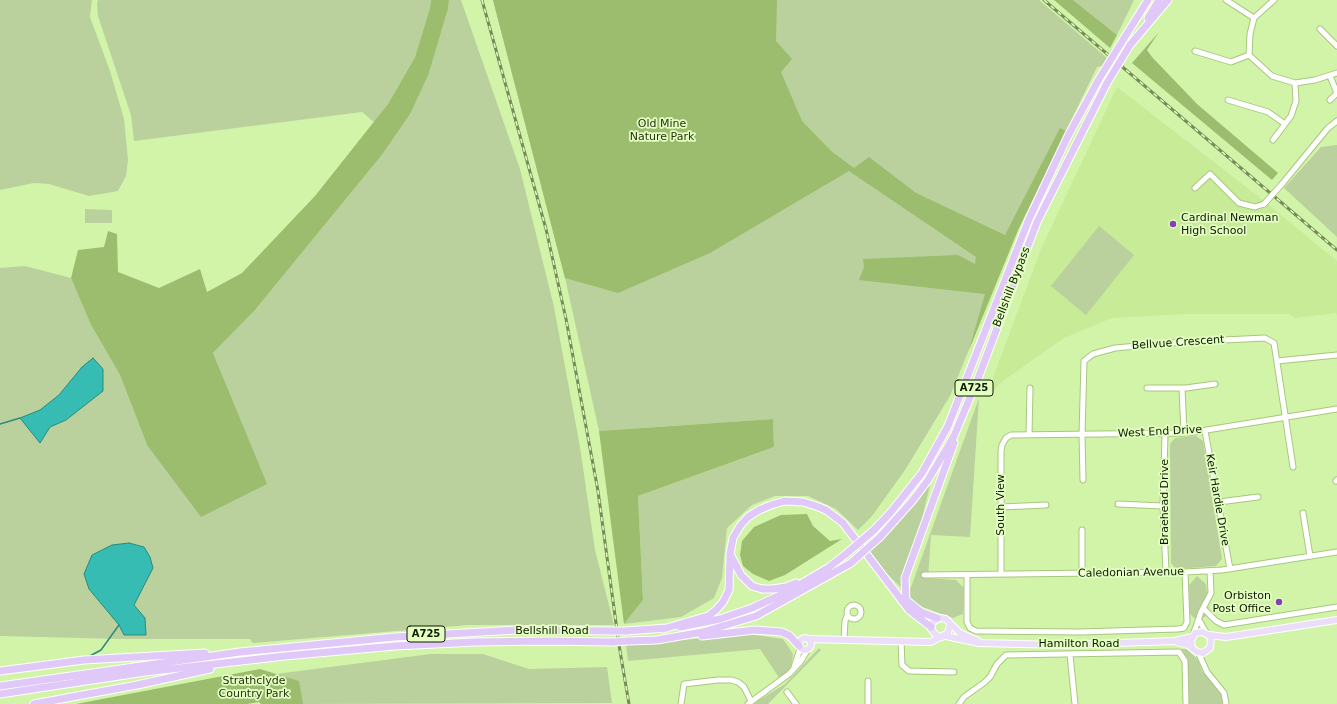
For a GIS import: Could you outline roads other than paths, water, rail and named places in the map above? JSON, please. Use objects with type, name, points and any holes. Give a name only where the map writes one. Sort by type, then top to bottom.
[{"type":"highway","points":[[1124,38],[1142,0]]},
{"type":"highway","name":"Bellshill Bypass","points":[[846,554],[874,530],[891,512],[922,473],[948,426],[1029,219],[1068,136],[1099,79],[1148,0]]},
{"type":"highway","name":"Bellshill Bypass","points":[[851,562],[880,537],[913,500],[942,458],[965,412],[1037,222],[1107,83],[1159,0]]},
{"type":"highway","points":[[1130,45],[1168,0]]},
{"type":"highway","points":[[906,600],[905,578],[965,412]]},
{"type":"highway","points":[[663,629],[708,616],[716,610],[723,602],[729,590],[730,554],[733,538],[748,517],[771,505],[785,501],[803,502],[826,510],[843,523],[909,610],[932,629]]},
{"type":"highway","points":[[730,554],[746,581],[762,589],[786,587],[828,568]]},
{"type":"highway","name":"Bellshill Road","points":[[240,652],[380,638],[469,632],[626,631],[691,626],[752,608],[787,592],[828,568],[846,554]]},
{"type":"highway","name":"Bellshill Road","points":[[252,661],[285,656],[396,646],[548,640],[628,642],[657,640],[703,632],[756,616],[851,562]]},
{"type":"highway","points":[[897,593],[921,612],[937,618]]},
{"type":"highway","points":[[657,640],[755,630],[782,632],[790,636],[799,647]]},
{"type":"highway","name":"A725","points":[[0,671],[84,660],[240,652]]},
{"type":"highway","name":"A725","points":[[0,686],[240,652]]},
{"type":"highway","name":"A725","points":[[0,694],[145,672],[252,661]]},
{"type":"highway","name":"A725","points":[[34,704],[137,686],[252,661]]},
{"type":"main road","points":[[922,642],[927,639],[932,629],[933,622],[937,618],[943,618],[950,624],[950,631],[944,636],[936,636],[932,629]]},
{"type":"main road","points":[[1226,636],[1210,648],[1198,652],[1192,648],[1193,636],[1200,632],[1226,636],[1337,620]]},
{"type":"main road","name":"Hamilton Road","points":[[950,624],[964,635],[983,643]]},
{"type":"main road","points":[[1208,634],[1210,648]]},
{"type":"main road","name":"Hamilton Road","points":[[808,639],[931,642],[944,636],[969,642],[1063,645],[1175,641],[1193,636]]},
{"type":"main road","points":[[809,649],[810,642],[808,639],[802,639],[799,647],[809,649],[822,639]]},
{"type":"main road","name":"Hamilton Road","points":[[1175,641],[1192,648]]},
{"type":"street","points":[[1226,0],[1254,18]]},
{"type":"street","points":[[1249,55],[1250,34],[1254,18],[1274,0]]},
{"type":"street","points":[[1320,29],[1337,46]]},
{"type":"street","points":[[1196,51],[1231,62],[1249,55]]},
{"type":"street","points":[[1249,55],[1272,76],[1295,83],[1330,76],[1337,73]]},
{"type":"street","points":[[1330,76],[1337,93],[1330,100]]},
{"type":"street","points":[[1273,140],[1291,116],[1296,101],[1295,83]]},
{"type":"street","points":[[1228,100],[1268,112],[1285,124]]},
{"type":"street","points":[[1195,188],[1210,174],[1239,203],[1255,207],[1264,204],[1328,128],[1337,121]]},
{"type":"street","name":"Bellvue Crescent","points":[[1082,435],[1084,361],[1093,354],[1115,348],[1183,342],[1265,338],[1274,344],[1294,467]]},
{"type":"street","points":[[1277,361],[1337,355]]},
{"type":"street","points":[[1147,388],[1182,388],[1216,384]]},
{"type":"street","points":[[1029,435],[1030,388]]},
{"type":"street","points":[[1182,388],[1184,433]]},
{"type":"street","name":"West End Drive","points":[[1006,438],[1011,435],[1184,433],[1205,431],[1337,409]]},
{"type":"street","name":"Keir Hardie Drive","points":[[1205,431],[1230,569]]},
{"type":"street","name":"Braehead Drive","points":[[1165,434],[1164,506],[1166,571]]},
{"type":"street","points":[[1082,435],[1083,480]]},
{"type":"street","name":"South View","points":[[1001,574],[1001,450],[1006,438]]},
{"type":"street","points":[[1218,502],[1258,497]]},
{"type":"street","points":[[1118,504],[1164,506]]},
{"type":"street","points":[[1001,507],[1046,505]]},
{"type":"street","points":[[1303,513],[1310,556]]},
{"type":"street","points":[[1082,530],[1082,574]]},
{"type":"street","name":"Caledonian Avenue","points":[[924,575],[1082,574],[1210,571],[1337,552]]},
{"type":"street","points":[[1193,636],[1210,593],[1210,571]]},
{"type":"street","points":[[966,575],[967,622],[970,628],[976,631],[1080,632],[1178,629],[1187,625],[1186,572]]},
{"type":"street","points":[[1203,608],[1216,621],[1224,625],[1337,607]]},
{"type":"street","points":[[844,639],[845,621],[847,616]]},
{"type":"street","points":[[1199,620],[1208,634]]},
{"type":"street","points":[[901,641],[902,665],[909,671],[954,672]]},
{"type":"street","points":[[794,668],[799,647]]},
{"type":"street","points":[[1204,664],[1210,648]]},
{"type":"street","points":[[681,704],[684,684],[731,680],[744,687],[750,702],[777,684],[801,661],[809,649]]},
{"type":"street","points":[[958,704],[964,697],[990,677],[997,664],[1006,655],[1179,652],[1185,661],[1186,704]]},
{"type":"street","points":[[1198,652],[1207,672],[1224,693],[1226,704]]},
{"type":"street","points":[[1070,655],[1075,704]]},
{"type":"street","points":[[868,681],[868,704]]},
{"type":"street","points":[[787,692],[796,704]]},
{"type":"water","points":[[93,358],[103,369],[103,391],[66,420],[50,427],[40,443],[20,418],[40,410],[59,395],[82,367]]},
{"type":"water","points":[[129,543],[144,547],[150,557],[153,568],[134,605],[145,618],[146,635],[124,635],[119,625],[89,589],[84,574],[92,555],[112,545]]},
{"type":"waterway","points":[[0,424],[20,418]]},
{"type":"waterway","points":[[88,657],[101,650],[119,625]]},
{"type":"railway","points":[[482,0],[546,229],[566,319],[598,491],[619,645],[629,704]]},
{"type":"railway","points":[[1044,0],[1337,250]]},
{"type":"place","name":"Cardinal Newman High School","points":[[1173,224]]},
{"type":"place","name":"Orbiston Post Office","points":[[1279,602]]},
{"type":"park label","name":"Old Mine Nature Park","points":[[662,130]]},
{"type":"park label","name":"Strathclyde Country Park","points":[[254,687]]}]
